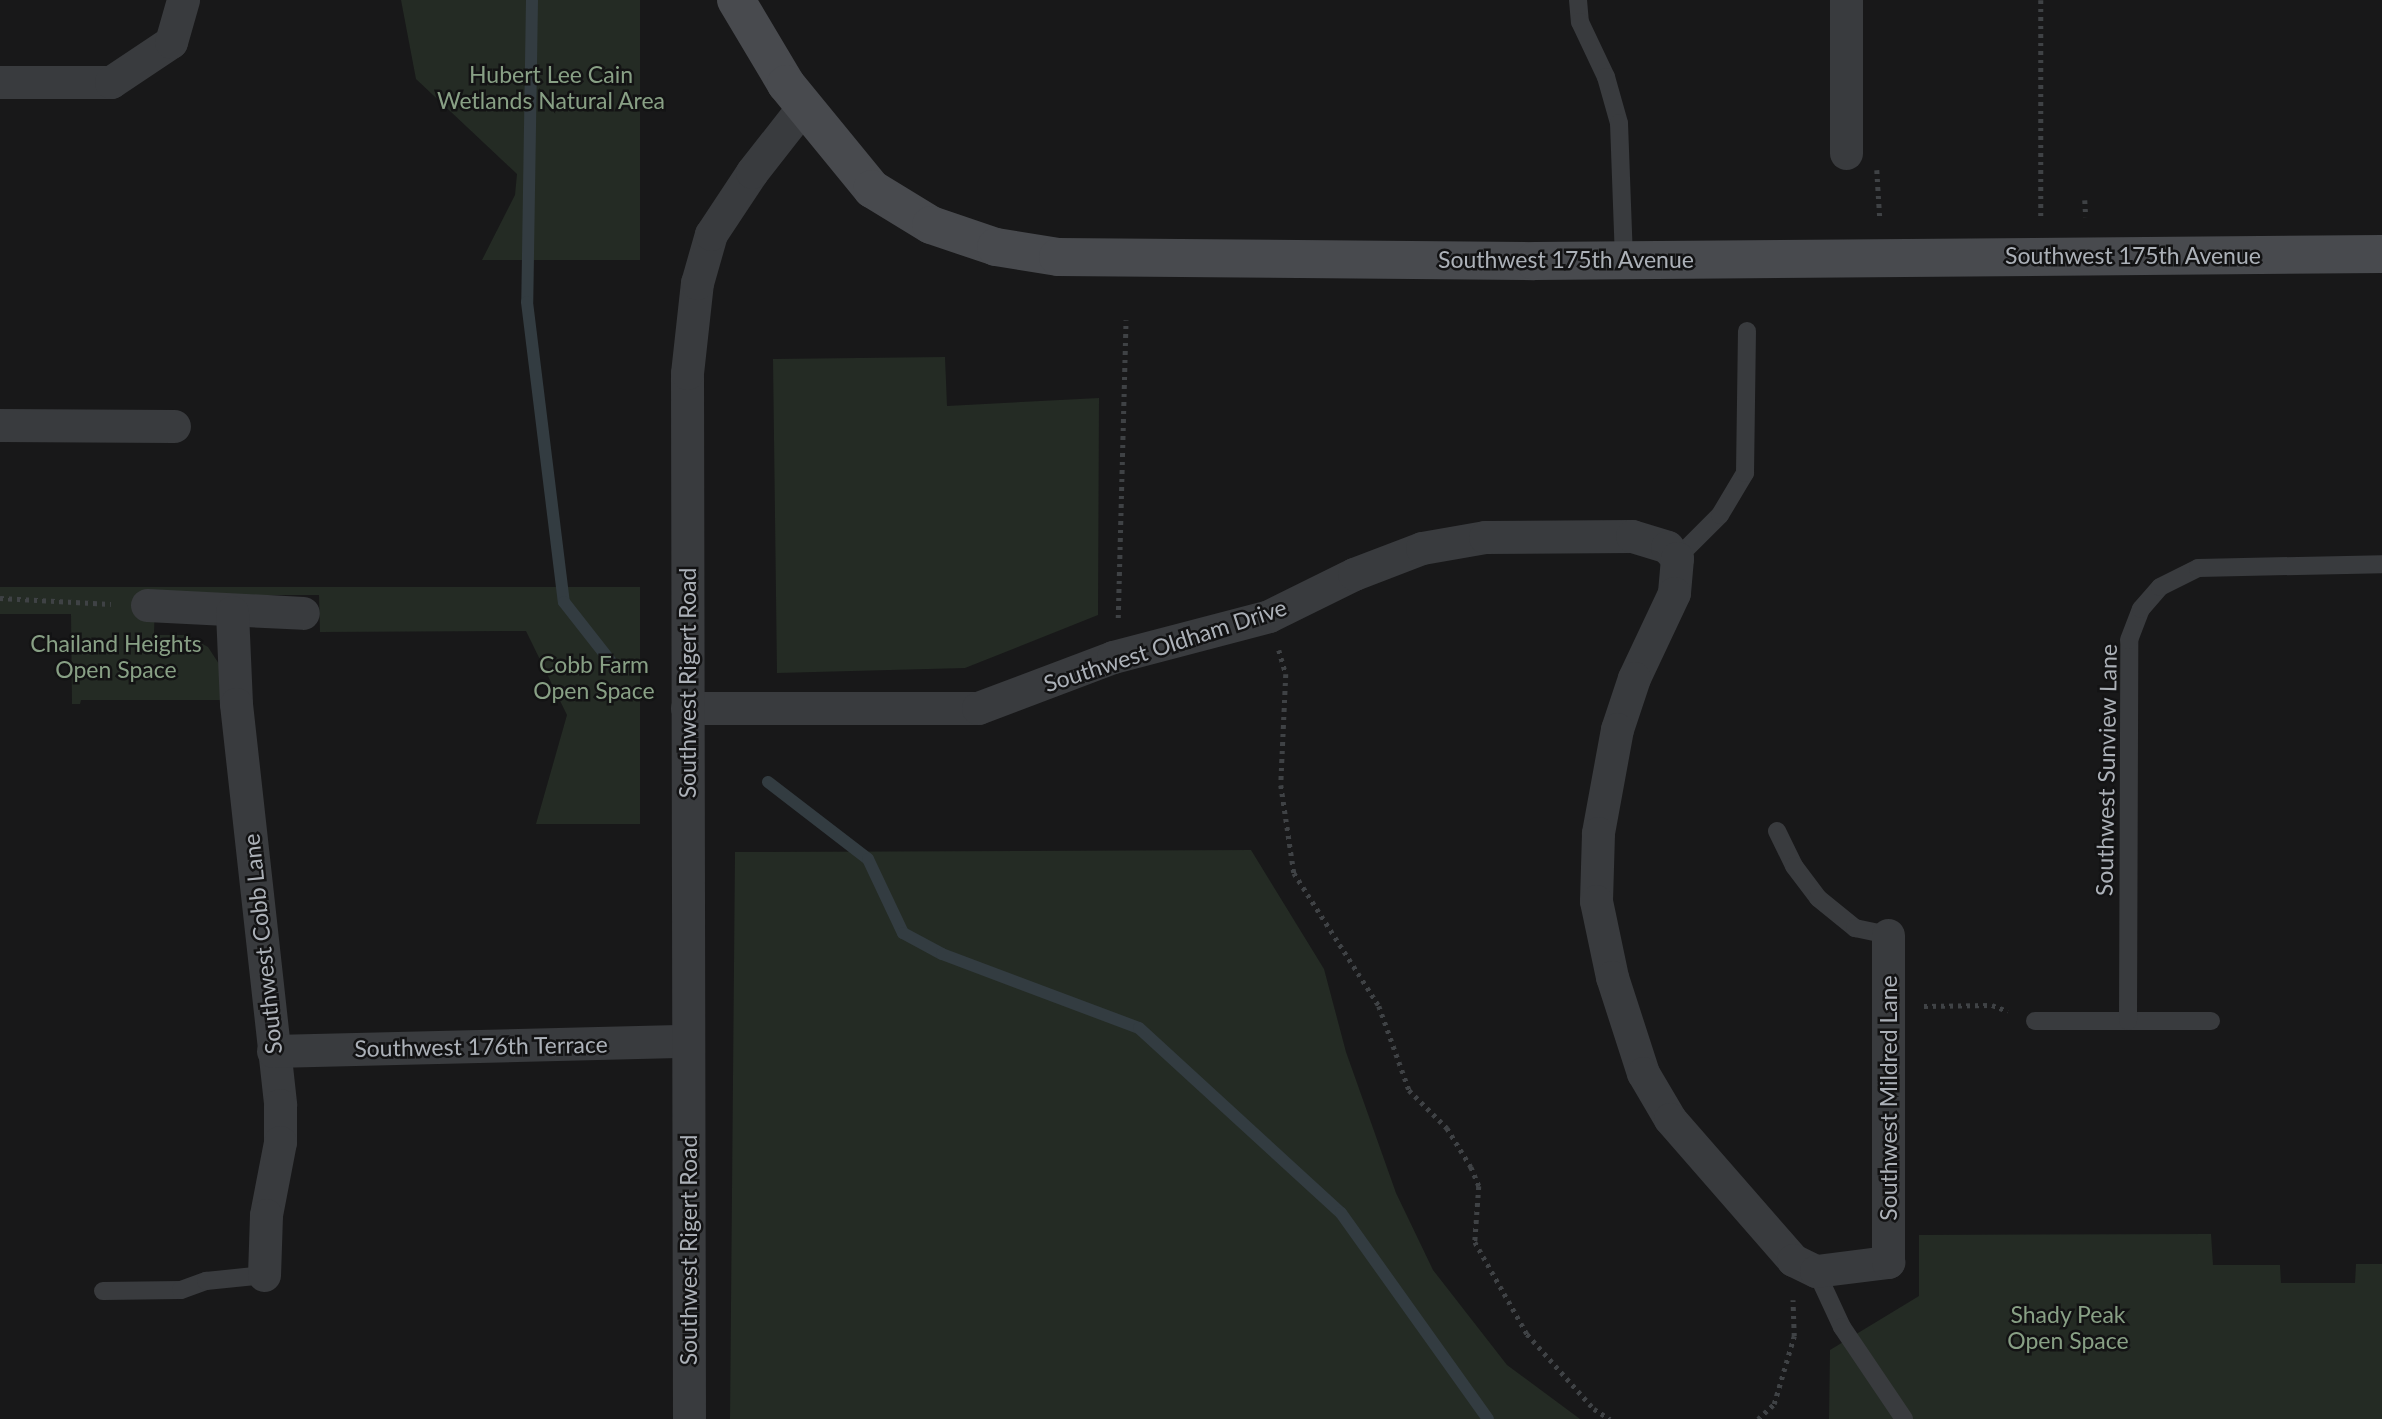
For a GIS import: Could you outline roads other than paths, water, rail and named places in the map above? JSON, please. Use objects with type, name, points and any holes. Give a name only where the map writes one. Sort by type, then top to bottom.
[{"type":"main road","points":[[736,0],[803,107]]},
{"type":"main road","name":"Southwest 175th Avenue","points":[[803,107],[872,189],[931,225],[996,247],[1058,257],[1625,260],[2382,254]]},
{"type":"street","points":[[0,82],[111,82],[171,42],[183,0]]},
{"type":"street","points":[[1846,0],[1846,153]]},
{"type":"street","name":"Southwest Rigert Road","points":[[689,1419],[685,445],[697,283],[711,234],[752,172],[803,107]]},
{"type":"street","points":[[0,425],[174,426]]},
{"type":"street","name":"Southwest Oldham Drive","points":[[687,708],[978,708],[1113,657],[1269,616],[1354,574],[1422,548],[1485,537],[1632,536],[1667,547],[1677,558]]},
{"type":"street","points":[[1677,558],[1674,593],[1634,678],[1617,729],[1598,833],[1596,901],[1612,977],[1643,1073],[1670,1119],[1804,1266]]},
{"type":"street","points":[[147,606],[232,612],[303,613]]},
{"type":"street","name":"Southwest Cobb Lane","points":[[232,612],[236,704],[273,1051],[280,1142],[266,1215],[264,1275]]},
{"type":"street","name":"Southwest Mildred Lane","points":[[1804,1266],[1888,1262],[1888,935]]},
{"type":"street","name":"Southwest 176th Terrace","points":[[273,1051],[688,1041]]},
{"type":"lane","points":[[1578,0],[1580,22],[1606,77],[1619,123],[1625,260]]},
{"type":"lane","points":[[1677,558],[1720,515],[1745,473],[1747,331]]},
{"type":"lane","name":"Southwest Sunview Lane","points":[[2128,1021],[2129,640],[2141,609],[2160,586],[2198,568],[2382,564]]},
{"type":"lane","points":[[1777,831],[1794,866],[1818,898],[1855,928],[1888,935]]},
{"type":"lane","points":[[2035,1021],[2211,1021]]},
{"type":"lane","points":[[1804,1266],[1904,1419]]},
{"type":"lane","points":[[103,1291],[181,1290],[206,1282],[264,1275]]},
{"type":"waterway","points":[[532,0],[527,302],[564,602],[615,667]]},
{"type":"waterway","points":[[768,782],[868,859],[903,933],[942,954],[1139,1028],[1341,1213],[1488,1419]]},
{"type":"park label","name":"Hubert Lee Cain Wetlands Natural Area","points":[[551,87]]},
{"type":"park label","name":"Chailand Heights Open Space","points":[[116,656]]},
{"type":"park label","name":"Cobb Farm Open Space","points":[[594,677]]},
{"type":"park label","name":"Shady Peak Open Space","points":[[2068,1327]]}]
